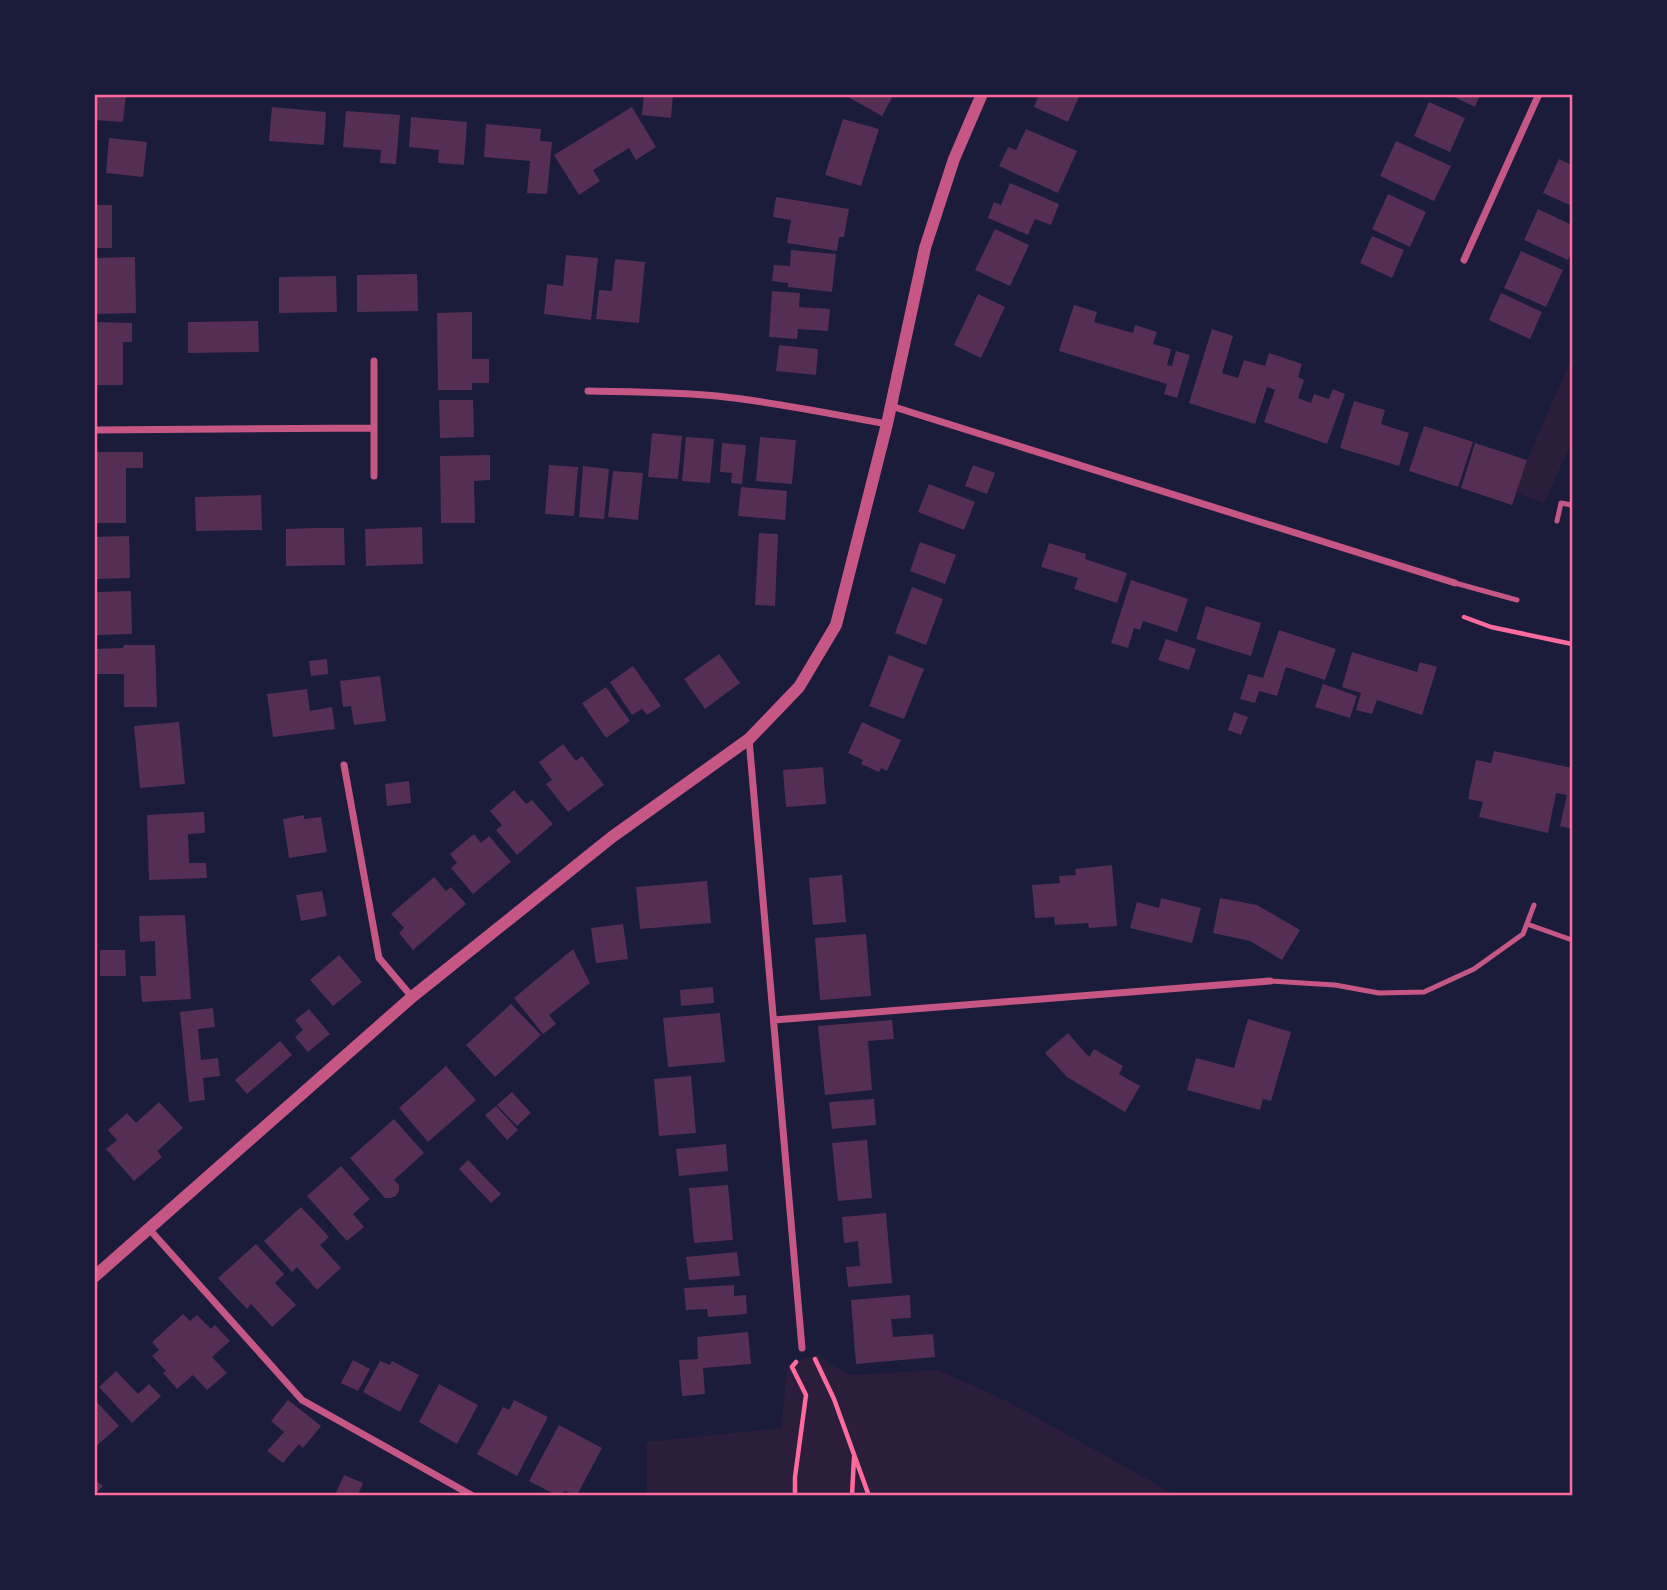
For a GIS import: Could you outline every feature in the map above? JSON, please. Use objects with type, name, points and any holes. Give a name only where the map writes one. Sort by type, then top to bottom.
[{"type":"street","points":[[95,1278],[412,997],[612,837],[749,739],[799,687],[836,625],[887,424],[925,248],[954,159],[982,94]]},
{"type":"street","points":[[1464,260],[1539,94]]},
{"type":"street","points":[[374,361],[374,476]]},
{"type":"street","points":[[589,391],[717,396],[773,403],[887,424]]},
{"type":"street","points":[[891,405],[1455,583]]},
{"type":"street","points":[[94,430],[374,428]]},
{"type":"street","points":[[749,739],[802,1348]]},
{"type":"street","points":[[344,765],[379,958],[412,997]]},
{"type":"street","points":[[774,1020],[1270,981]]},
{"type":"street","points":[[150,1230],[302,1400],[473,1496]]},
{"type":"lane","points":[[1557,521],[1561,503],[1573,505]]},
{"type":"lane","points":[[1455,583],[1517,600]]},
{"type":"lane","points":[[1270,981],[1335,985],[1380,993],[1424,992],[1474,969],[1522,934],[1534,905]]},
{"type":"lane","points":[[1527,924],[1573,940]]},
{"type":"path","points":[[1464,617],[1491,627],[1573,644]]},
{"type":"path","points":[[816,1361],[834,1399],[869,1496]]},
{"type":"path","points":[[792,1367],[806,1395],[795,1496]]},
{"type":"path","points":[[852,1496],[854,1453]]},
{"type":"shaded area","points":[[1572,357],[1572,441],[1544,504],[1516,492],[1527,460]]},
{"type":"shaded area","points":[[819,1354],[836,1368],[853,1375],[938,1370],[1007,1401],[1176,1495],[647,1495],[646,1442],[781,1428],[788,1364]]},
{"type":"building","points":[[94,94],[126,94],[123,122],[94,120]]},
{"type":"building","points":[[644,94],[673,94],[671,118],[642,115]]},
{"type":"building","points":[[852,94],[894,94],[882,116],[850,98]]},
{"type":"building","points":[[1039,94],[1080,94],[1068,122],[1034,107]]},
{"type":"building","points":[[1448,94],[1480,94],[1475,107]]},
{"type":"building","points":[[1429,102],[1465,118],[1450,152],[1414,136]]},
{"type":"building","points":[[272,107],[326,112],[324,145],[269,141]]},
{"type":"building","points":[[632,107],[656,147],[636,160],[629,148],[593,170],[600,181],[579,195],[554,155]]},
{"type":"building","points":[[346,111],[400,115],[396,164],[380,163],[381,150],[343,147]]},
{"type":"building","points":[[411,117],[467,122],[464,165],[438,163],[439,150],[409,147]]},
{"type":"building","points":[[843,119],[879,129],[861,186],[825,175]]},
{"type":"building","points":[[486,124],[541,129],[540,141],[552,142],[547,194],[527,193],[530,161],[484,157]]},
{"type":"building","points":[[1026,129],[1077,151],[1058,193],[999,166],[1008,147],[1016,150]]},
{"type":"building","points":[[109,138],[147,142],[143,177],[106,173]]},
{"type":"building","points":[[1396,141],[1451,166],[1434,201],[1380,176]]},
{"type":"building","points":[[1559,159],[1572,165],[1572,206],[1543,193]]},
{"type":"building","points":[[1010,183],[1059,204],[1051,225],[1035,219],[1028,235],[988,218],[994,202],[1001,205]]},
{"type":"building","points":[[1388,194],[1426,212],[1410,247],[1372,229]]},
{"type":"building","points":[[776,197],[849,209],[844,237],[839,237],[837,251],[787,243],[791,220],[773,217]]},
{"type":"building","points":[[94,205],[112,205],[112,248],[94,248]]},
{"type":"building","points":[[1538,209],[1572,225],[1572,250],[1568,260],[1524,240]]},
{"type":"building","points":[[995,229],[1029,245],[1010,286],[975,270]]},
{"type":"building","points":[[1372,236],[1404,250],[1392,278],[1360,263]]},
{"type":"building","points":[[791,250],[836,254],[832,292],[788,287],[788,283],[772,281],[774,265],[790,266]]},
{"type":"building","points":[[1521,251],[1563,270],[1546,307],[1504,288]]},
{"type":"building","points":[[566,255],[598,258],[591,320],[544,314],[547,284],[563,286]]},
{"type":"building","points":[[135,257],[136,313],[94,314],[94,258]]},
{"type":"building","points":[[615,259],[645,262],[639,323],[596,319],[599,290],[612,291]]},
{"type":"building","points":[[417,274],[418,311],[357,312],[357,275]]},
{"type":"building","points":[[336,276],[337,312],[279,313],[279,277]]},
{"type":"building","points":[[772,291],[800,293],[799,307],[830,309],[828,331],[798,329],[797,339],[769,337]]},
{"type":"building","points":[[1501,293],[1542,312],[1530,339],[1489,320]]},
{"type":"building","points":[[978,294],[1005,307],[981,358],[954,345]]},
{"type":"building","points":[[1074,305],[1097,312],[1094,322],[1133,333],[1135,325],[1157,332],[1153,344],[1171,349],[1167,365],[1172,366],[1176,351],[1190,355],[1177,398],[1164,394],[1167,384],[1059,351]]},
{"type":"building","points":[[472,312],[472,359],[489,359],[489,383],[472,383],[472,390],[438,390],[437,313]]},
{"type":"building","points":[[258,321],[259,352],[188,353],[188,322]]},
{"type":"building","points":[[94,322],[132,323],[132,342],[123,342],[123,385],[94,385]]},
{"type":"building","points":[[1212,329],[1233,336],[1222,373],[1238,378],[1244,360],[1265,366],[1269,353],[1302,364],[1298,377],[1304,380],[1298,398],[1311,403],[1314,394],[1329,399],[1333,389],[1345,394],[1327,444],[1264,422],[1275,390],[1267,387],[1255,424],[1189,403]]},
{"type":"building","points":[[779,345],[818,349],[816,375],[776,371]]},
{"type":"building","points":[[439,400],[473,400],[474,437],[440,438]]},
{"type":"building","points":[[1354,401],[1385,410],[1381,424],[1409,433],[1399,466],[1340,448]]},
{"type":"building","points":[[1424,426],[1473,442],[1458,487],[1409,471]]},
{"type":"building","points":[[652,433],[682,436],[678,479],[648,477]]},
{"type":"building","points":[[686,437],[714,439],[710,483],[682,481]]},
{"type":"building","points":[[760,437],[796,440],[792,484],[756,481]]},
{"type":"building","points":[[722,443],[746,445],[742,484],[731,483],[732,473],[720,472]]},
{"type":"building","points":[[1475,443],[1527,460],[1512,505],[1461,488]]},
{"type":"building","points":[[94,452],[143,452],[143,468],[126,468],[126,523],[94,523]]},
{"type":"building","points":[[490,455],[490,480],[474,481],[475,523],[441,523],[440,456]]},
{"type":"building","points":[[549,465],[578,467],[574,516],[545,514]]},
{"type":"building","points":[[973,465],[995,473],[987,494],[965,486]]},
{"type":"building","points":[[583,466],[609,469],[604,519],[579,517]]},
{"type":"building","points":[[613,471],[643,473],[638,520],[608,517]]},
{"type":"building","points":[[929,484],[975,502],[964,530],[918,512]]},
{"type":"building","points":[[741,487],[787,491],[785,520],[738,516]]},
{"type":"building","points":[[261,495],[262,530],[196,531],[195,497]]},
{"type":"building","points":[[422,527],[423,564],[366,566],[365,529]]},
{"type":"building","points":[[344,528],[345,565],[286,566],[286,529]]},
{"type":"building","points":[[759,533],[778,534],[775,606],[755,605]]},
{"type":"building","points":[[129,536],[130,578],[95,579],[94,537]]},
{"type":"building","points":[[920,542],[956,555],[945,584],[910,571]]},
{"type":"building","points":[[1049,543],[1086,554],[1085,559],[1127,573],[1117,603],[1074,589],[1078,578],[1041,567]]},
{"type":"building","points":[[1131,580],[1188,599],[1177,632],[1143,621],[1140,630],[1134,628],[1128,648],[1111,643]]},
{"type":"building","points":[[912,587],[943,599],[926,645],[895,633]]},
{"type":"building","points":[[131,591],[132,634],[97,635],[96,592]]},
{"type":"building","points":[[1206,606],[1261,623],[1251,656],[1196,639]]},
{"type":"building","points":[[1279,630],[1336,649],[1325,680],[1286,667],[1277,696],[1259,691],[1255,703],[1240,699],[1248,674],[1263,678]]},
{"type":"building","points":[[1166,639],[1196,649],[1189,670],[1158,660]]},
{"type":"building","points":[[124,645],[155,645],[157,707],[124,707],[124,674],[94,674],[94,649],[123,648]]},
{"type":"building","points":[[1352,652],[1417,672],[1420,662],[1437,667],[1422,715],[1377,700],[1372,714],[1356,710],[1361,693],[1342,687]]},
{"type":"building","points":[[719,654],[740,683],[705,709],[684,679]]},
{"type":"building","points":[[889,655],[924,669],[904,719],[869,706]]},
{"type":"building","points":[[327,659],[328,674],[311,676],[309,661]]},
{"type":"building","points":[[633,666],[661,706],[647,715],[642,709],[632,715],[610,682]]},
{"type":"building","points":[[380,676],[386,721],[354,725],[351,706],[343,707],[340,681]]},
{"type":"building","points":[[1323,684],[1357,696],[1350,718],[1315,707]]},
{"type":"building","points":[[606,687],[630,721],[606,738],[582,703]]},
{"type":"building","points":[[307,689],[310,711],[332,707],[335,729],[273,737],[267,694]]},
{"type":"building","points":[[1234,712],[1248,717],[1241,735],[1228,730]]},
{"type":"building","points":[[179,722],[185,784],[140,788],[134,726]]},
{"type":"building","points":[[862,722],[901,740],[887,771],[881,768],[879,772],[861,764],[863,760],[848,753]]},
{"type":"building","points":[[563,744],[576,761],[582,756],[604,785],[568,812],[546,784],[552,780],[539,762]]},
{"type":"building","points":[[1494,751],[1572,768],[1572,829],[1560,826],[1567,795],[1556,793],[1548,833],[1479,817],[1483,802],[1468,799],[1476,760],[1491,763]]},
{"type":"building","points":[[823,767],[826,804],[786,807],[783,770]]},
{"type":"building","points":[[409,781],[411,803],[387,806],[385,784]]},
{"type":"building","points":[[514,790],[526,804],[532,800],[553,824],[517,855],[496,830],[502,825],[490,811]]},
{"type":"building","points":[[204,812],[205,833],[188,834],[189,863],[206,863],[207,878],[149,880],[147,815]]},
{"type":"building","points":[[304,815],[304,819],[321,817],[327,852],[289,858],[283,819]]},
{"type":"building","points":[[474,834],[481,843],[489,836],[511,862],[473,894],[451,868],[457,863],[450,854]]},
{"type":"building","points":[[1112,865],[1117,926],[1089,928],[1088,923],[1055,925],[1054,917],[1035,918],[1032,885],[1060,883],[1059,876],[1076,875],[1075,869]]},
{"type":"building","points":[[842,875],[846,922],[813,925],[809,878]]},
{"type":"building","points":[[434,877],[446,891],[451,887],[466,904],[413,950],[399,933],[404,928],[391,914]]},
{"type":"building","points":[[707,881],[711,923],[640,929],[636,887]]},
{"type":"building","points":[[322,891],[327,916],[301,921],[296,895]]},
{"type":"building","points":[[1161,898],[1201,908],[1192,943],[1130,928],[1137,902],[1159,908]]},
{"type":"building","points":[[1220,898],[1257,905],[1300,930],[1282,960],[1250,941],[1213,933]]},
{"type":"building","points":[[185,915],[191,999],[142,1002],[140,976],[156,976],[155,941],[140,942],[139,916]]},
{"type":"building","points":[[623,924],[628,959],[596,963],[591,928]]},
{"type":"building","points":[[866,934],[871,996],[820,1000],[815,938]]},
{"type":"building","points":[[573,949],[590,983],[549,1015],[556,1024],[543,1034],[514,998]]},
{"type":"building","points":[[100,950],[125,950],[126,976],[100,976]]},
{"type":"building","points":[[339,955],[362,982],[333,1006],[310,980]]},
{"type":"building","points":[[713,987],[714,1003],[681,1006],[680,990]]},
{"type":"building","points":[[511,1004],[541,1035],[495,1077],[466,1045]]},
{"type":"building","points":[[213,1008],[215,1027],[198,1029],[201,1060],[218,1058],[220,1076],[203,1078],[205,1100],[189,1102],[180,1012]]},
{"type":"building","points":[[309,1009],[330,1034],[308,1052],[295,1037],[303,1030],[295,1020]]},
{"type":"building","points":[[720,1013],[725,1062],[668,1067],[663,1018]]},
{"type":"building","points":[[1248,1019],[1291,1032],[1271,1101],[1263,1099],[1260,1110],[1187,1090],[1196,1058],[1234,1068]]},
{"type":"building","points":[[892,1020],[894,1039],[868,1041],[872,1090],[825,1095],[818,1026]]},
{"type":"building","points":[[1068,1033],[1089,1057],[1094,1049],[1123,1066],[1119,1074],[1140,1086],[1125,1112],[1067,1077],[1045,1053]]},
{"type":"building","points":[[280,1041],[292,1055],[247,1094],[235,1080]]},
{"type":"building","points":[[446,1066],[476,1100],[428,1142],[399,1108]]},
{"type":"building","points":[[691,1076],[696,1133],[659,1136],[654,1079]]},
{"type":"building","points":[[512,1092],[531,1113],[517,1126],[497,1105]]},
{"type":"building","points":[[874,1099],[876,1125],[832,1129],[829,1102]]},
{"type":"building","points":[[159,1102],[183,1128],[157,1151],[162,1157],[134,1181],[106,1149],[117,1140],[108,1130],[127,1113],[136,1123]]},
{"type":"building","points":[[496,1106],[518,1130],[507,1140],[485,1115]]},
{"type":"building","points":[[394,1119],[424,1153],[394,1180],[399,1185],[396,1196],[385,1198],[350,1158]]},
{"type":"building","points":[[867,1140],[872,1198],[838,1201],[832,1143]]},
{"type":"building","points":[[726,1144],[728,1171],[679,1176],[676,1149]]},
{"type":"building","points":[[468,1160],[501,1194],[491,1203],[459,1169]]},
{"type":"building","points":[[341,1166],[370,1199],[353,1214],[364,1227],[347,1241],[307,1196]]},
{"type":"building","points":[[728,1185],[733,1240],[694,1243],[689,1188]]},
{"type":"building","points":[[301,1207],[329,1237],[320,1245],[341,1268],[317,1290],[297,1267],[292,1272],[264,1241]]},
{"type":"building","points":[[886,1213],[892,1283],[848,1287],[846,1267],[860,1266],[858,1241],[844,1243],[842,1217]]},
{"type":"building","points":[[256,1244],[284,1274],[275,1283],[296,1305],[272,1327],[251,1304],[247,1309],[218,1278]]},
{"type":"building","points":[[737,1252],[740,1276],[689,1280],[686,1257]]},
{"type":"building","points":[[734,1285],[734,1296],[746,1295],[747,1314],[708,1317],[707,1309],[686,1310],[684,1288]]},
{"type":"building","points":[[910,1295],[911,1318],[891,1319],[893,1337],[933,1334],[935,1357],[856,1364],[851,1300]]},
{"type":"building","points":[[183,1314],[190,1321],[197,1315],[211,1329],[215,1325],[230,1341],[212,1357],[227,1373],[207,1390],[193,1375],[177,1389],[163,1373],[166,1371],[152,1356],[159,1350],[152,1342]]},
{"type":"building","points":[[748,1332],[751,1364],[703,1368],[705,1394],[682,1396],[679,1360],[698,1359],[697,1337]]},
{"type":"building","points":[[353,1360],[370,1369],[358,1391],[341,1383]]},
{"type":"building","points":[[380,1361],[390,1365],[392,1361],[419,1375],[400,1412],[363,1392]]},
{"type":"building","points":[[116,1371],[138,1394],[149,1384],[161,1396],[132,1423],[99,1387]]},
{"type":"building","points":[[439,1384],[478,1405],[457,1444],[419,1422]]},
{"type":"building","points":[[94,1399],[119,1426],[94,1448]]},
{"type":"building","points":[[288,1400],[321,1426],[303,1448],[299,1444],[283,1463],[267,1451],[284,1432],[271,1421]]},
{"type":"building","points":[[514,1400],[548,1417],[517,1476],[477,1454],[503,1407],[509,1410]]},
{"type":"building","points":[[559,1425],[602,1448],[577,1495],[564,1491],[562,1495],[556,1495],[529,1481]]},
{"type":"building","points":[[344,1475],[363,1483],[358,1495],[335,1495]]},
{"type":"building","points":[[94,1479],[103,1486],[94,1495]]}]
